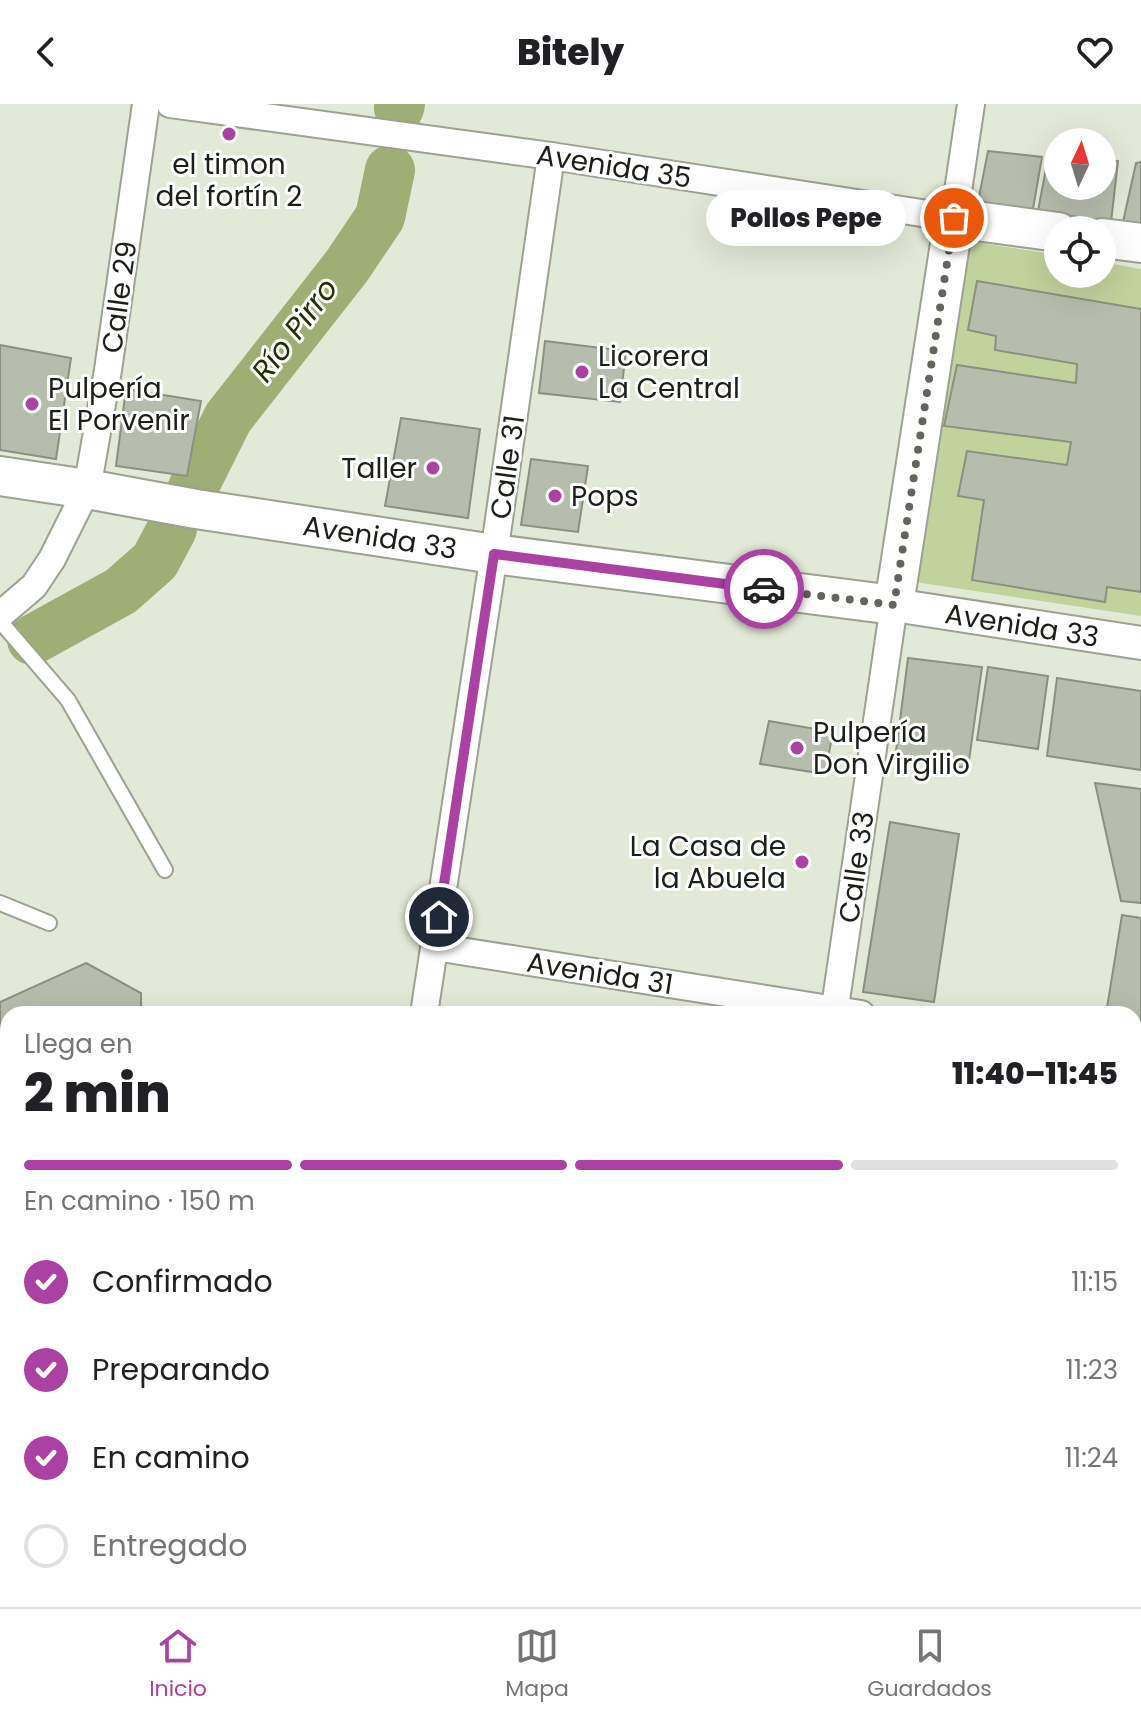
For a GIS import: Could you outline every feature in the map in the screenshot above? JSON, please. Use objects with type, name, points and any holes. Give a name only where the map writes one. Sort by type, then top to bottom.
[{"type":"main road","name":"Avenida 35","points":[[954,218],[1044,230]]},
{"type":"main road","name":"Calle 33","points":[[894,605],[954,218]]},
{"type":"main road","points":[[1116,240],[1141,243]]},
{"type":"main road","name":"Avenida 33","points":[[0,476],[494,554],[894,605]]},
{"type":"street","name":"Calle 29","points":[[0,615],[34,586],[87,489],[110,356],[146,104]]},
{"type":"street","name":"Avenida 35","points":[[170,104],[551,156],[954,218]]},
{"type":"street","name":"Calle 33","points":[[954,218],[971,104]]},
{"type":"street","name":"Calle 31","points":[[425,1006],[551,156]]},
{"type":"street","name":"Calle 33","points":[[835,1006],[894,605]]},
{"type":"street","name":"Avenida 33","points":[[894,605],[1141,643]]},
{"type":"street","name":"Avenida 31","points":[[435,947],[797,1006]]},
{"type":"lane","points":[[0,621],[68,700],[165,870]]},
{"type":"lane","points":[[0,903],[49,923]]},
{"type":"green space","points":[[967,241],[1044,253],[1044,288],[1116,288],[1116,265],[1141,269],[1141,616],[915,582]]},
{"type":"building","points":[[988,151],[1042,157],[1033,209],[978,202]]},
{"type":"building","points":[[1141,162],[1141,224],[1123,222],[1136,163]]},
{"type":"building","points":[[1044,179],[1044,200],[1114,200],[1112,216],[1071,216],[1038,211]]},
{"type":"building","points":[[977,281],[1141,309],[1141,592],[1107,587],[1105,602],[972,580],[984,500],[958,496],[967,451],[1067,465],[1071,442],[944,426],[957,365],[1076,383],[1077,364],[995,350],[996,336],[968,330]]},
{"type":"building","name":"Licorera La Central","points":[[545,341],[626,351],[620,402],[539,393]]},
{"type":"building","name":"Pulpería El Porvenir","points":[[0,345],[71,358],[56,459],[0,450]]},
{"type":"building","points":[[126,389],[201,401],[187,476],[116,466]]},
{"type":"building","name":"Taller","points":[[401,418],[480,429],[468,518],[385,506]]},
{"type":"building","name":"Pops","points":[[531,459],[588,466],[578,532],[521,525]]},
{"type":"building","points":[[908,658],[982,667],[968,768],[895,759]]},
{"type":"building","points":[[988,667],[1048,676],[1038,749],[977,740]]},
{"type":"building","points":[[1057,678],[1141,691],[1141,770],[1047,756]]},
{"type":"building","name":"Pulpería Don Virgilio","points":[[769,721],[833,732],[825,774],[760,764]]},
{"type":"building","points":[[1095,783],[1141,789],[1141,903],[1121,901]]},
{"type":"building","points":[[890,822],[959,834],[934,1002],[863,992]]},
{"type":"building","points":[[1122,915],[1141,918],[1141,1006],[1107,1006]]},
{"type":"building","points":[[86,963],[141,993],[141,1006],[0,1006],[0,1002]]},
{"type":"waterway","name":"Río Pirro","points":[[399,108],[400,104]]},
{"type":"waterway","name":"Río Pirro","points":[[192,490],[228,418],[347,266],[380,217],[390,170]]},
{"type":"waterway","name":"Río Pirro","points":[[32,640],[121,591],[155,561],[172,529]]},
{"type":"way so far","points":[[764,589],[894,605],[954,218]]},
{"type":"place","name":"el timon del fortín 2","points":[[229,134]]},
{"type":"place","name":"Pollos Pepe","points":[[954,218]]},
{"type":"place","name":"Licorera La Central","points":[[582,372]]},
{"type":"place","name":"Pulpería El Porvenir","points":[[32,404]]},
{"type":"place","name":"Taller","points":[[433,468]]},
{"type":"place","name":"Pops","points":[[555,496]]},
{"type":"place","name":"Pulpería Don Virgilio","points":[[797,748]]},
{"type":"place","name":"La Casa de la Abuela","points":[[802,862]]},
{"type":"route","points":[[439,917],[494,554],[764,589]]}]
